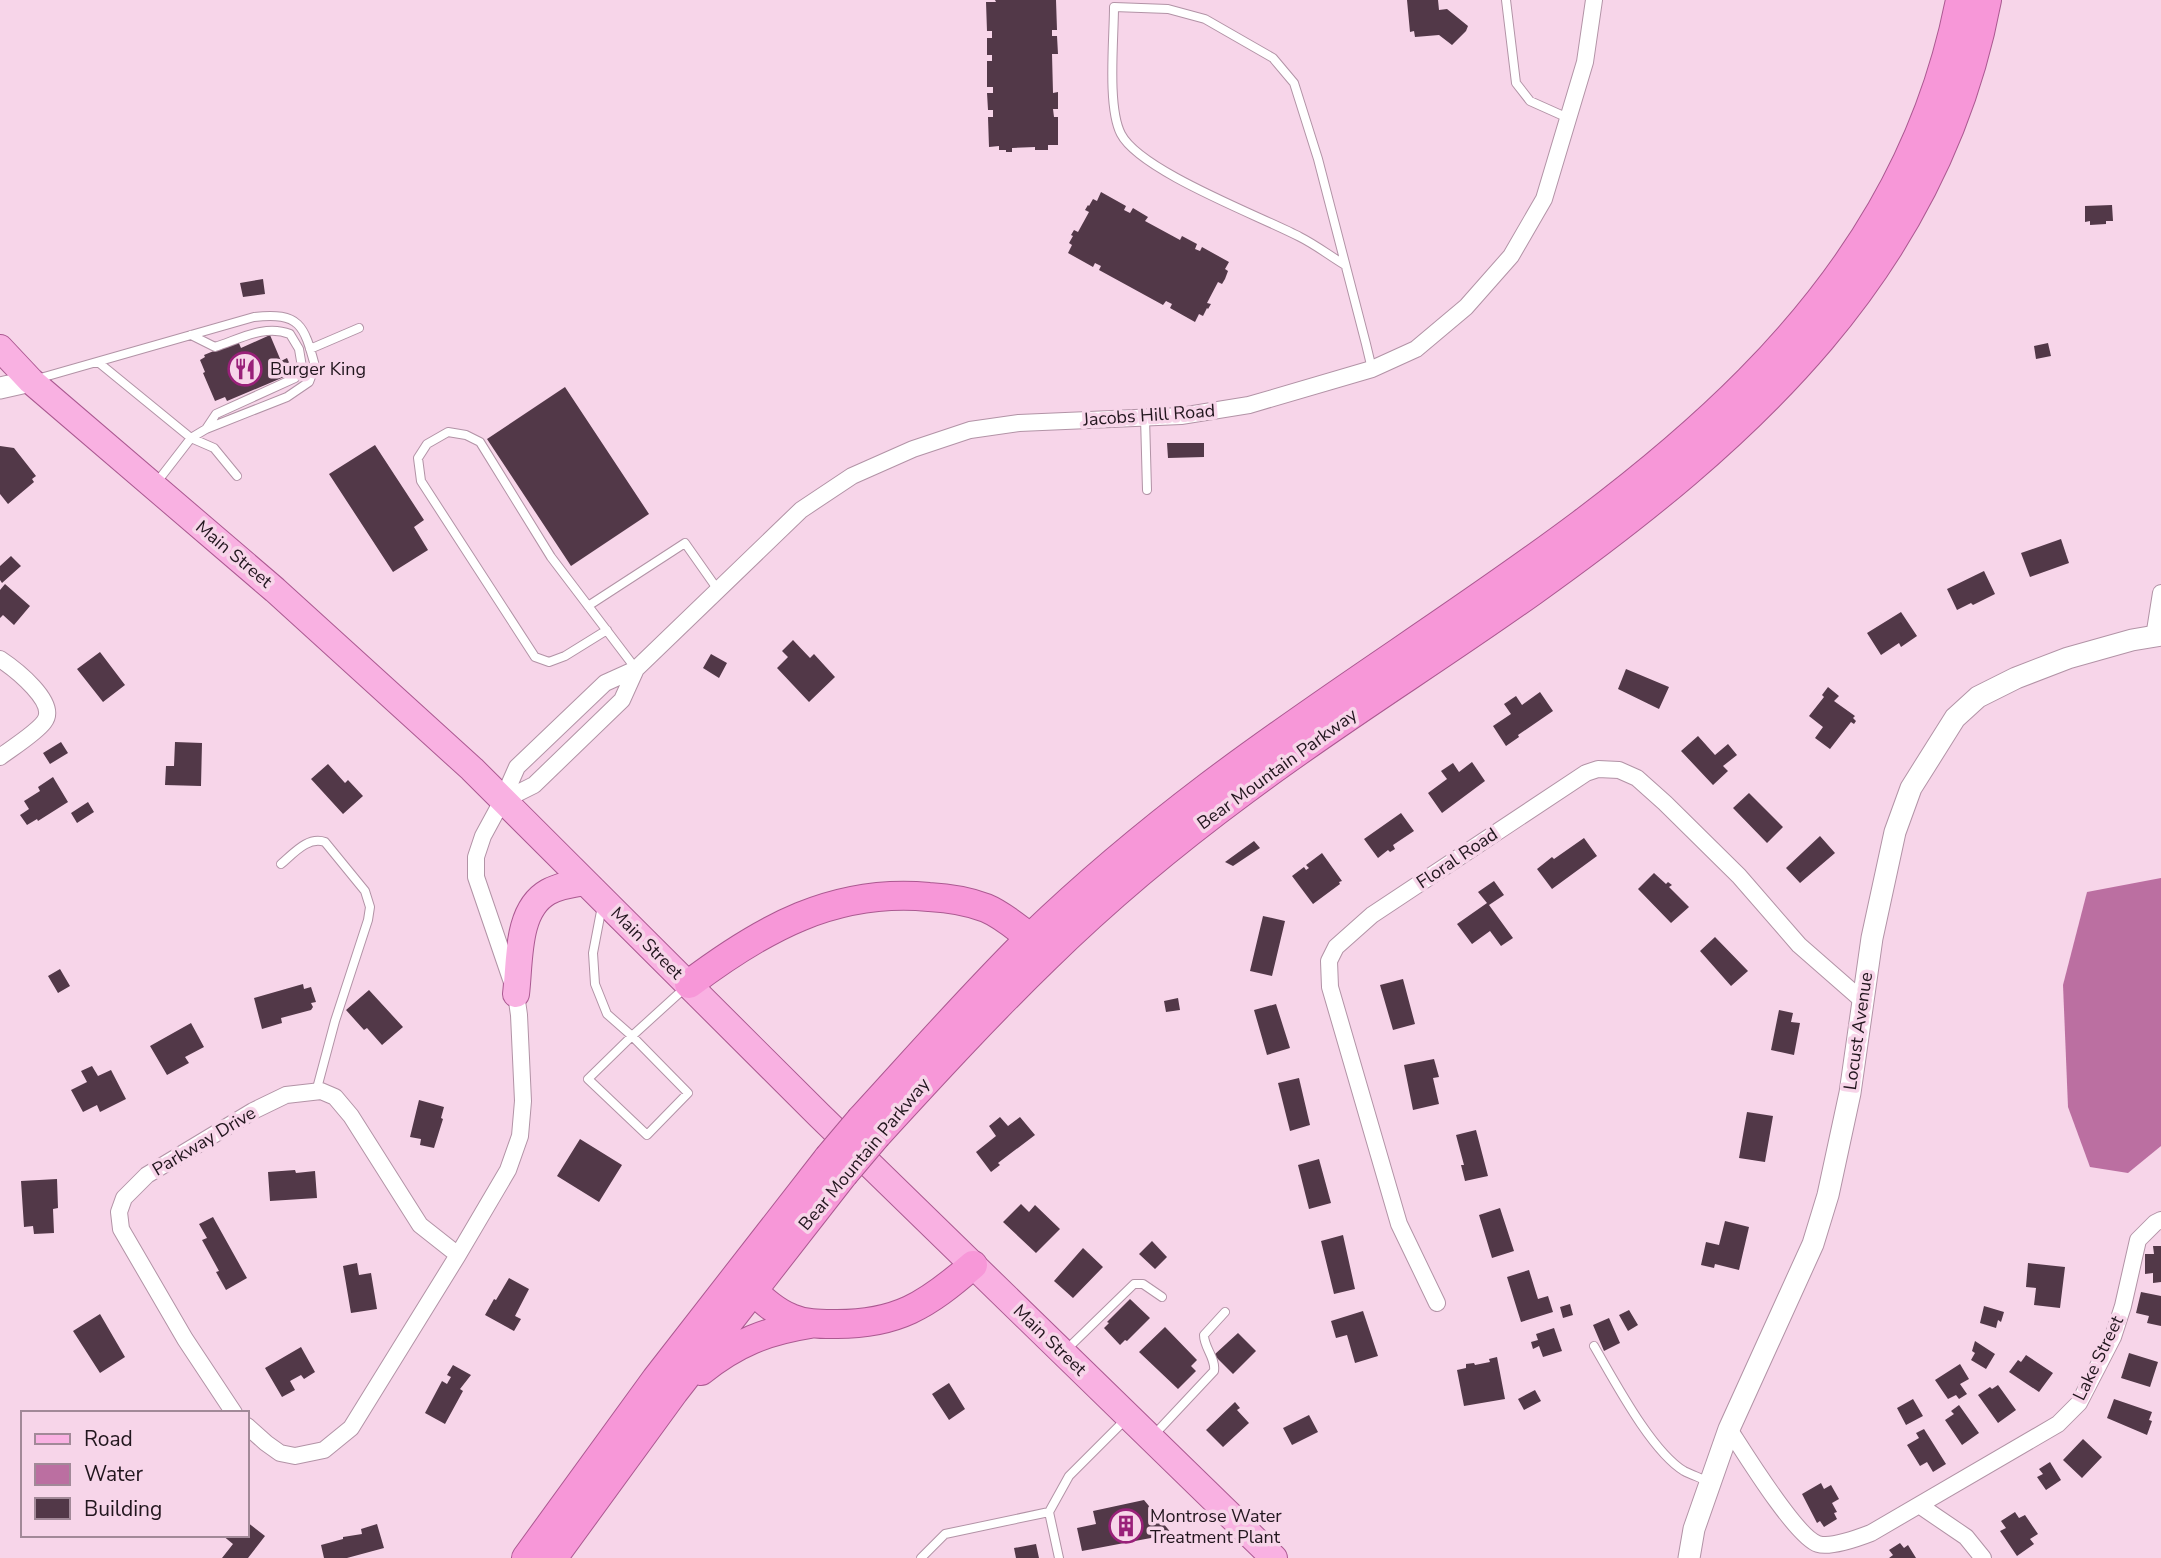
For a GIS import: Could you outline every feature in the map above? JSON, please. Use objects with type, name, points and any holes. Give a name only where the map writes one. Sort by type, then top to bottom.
[{"type":"highway","name":"Bear Mountain Parkway","points":[[526,1558],[656,1379],[869,1127],[966,1003],[1031,937],[1149,833],[1235,766],[1500,584],[1615,499],[1670,454],[1749,381],[1842,273],[1881,212],[1926,117],[1948,50],[1960,0]]},
{"type":"highway","name":"Bear Mountain Parkway","points":[[869,1127],[981,1023],[1048,955],[1177,843],[1313,740],[1533,591],[1619,527],[1704,458],[1772,395],[1844,314],[1905,222],[1930,174],[1952,122],[1969,73],[1987,0]]},
{"type":"highway","points":[[689,984],[738,949],[797,917],[824,907],[886,897],[925,896],[970,903],[996,913],[1031,937]]},
{"type":"highway","name":"Bear Mountain Parkway","points":[[553,1558],[752,1290],[836,1166]]},
{"type":"highway","points":[[674,1392],[714,1360],[748,1340],[782,1329],[816,1324],[863,1323],[899,1315],[931,1299],[973,1265]]},
{"type":"highway","points":[[752,1290],[778,1312],[802,1322],[816,1324]]},
{"type":"main road","name":"Main Street","points":[[0,348],[30,381],[275,590],[472,769],[819,1115],[1274,1558]]},
{"type":"main road","points":[[516,994],[524,922],[537,900],[561,887],[594,891]]},
{"type":"street","name":"Jacobs Hill Road","points":[[502,801],[517,767],[605,683],[636,669],[801,510],[852,476],[913,449],[970,430],[1019,423],[1181,416],[1250,405],[1372,369],[1416,349],[1466,307],[1511,256],[1544,199],[1584,62],[1594,0]]},
{"type":"street","points":[[0,388],[30,381]]},
{"type":"street","points":[[2158,636],[2158,603],[2161,593]]},
{"type":"street","name":"Locust Avenue","points":[[1689,1558],[1694,1530],[1729,1429],[1813,1244],[1828,1195],[1850,1093],[1872,938],[1895,832],[1911,788],[1955,718],[1978,697],[2016,678],[2068,658],[2132,640],[2158,636]]},
{"type":"street","points":[[0,659],[32,685],[46,704],[48,712],[45,722],[0,757]]},
{"type":"street","name":"Jacobs Hill Road","points":[[502,801],[534,785],[622,700],[636,669]]},
{"type":"street","name":"Floral Road","points":[[1437,1303],[1399,1224],[1329,987],[1329,961],[1336,947],[1372,915],[1586,773],[1598,769],[1619,770],[1637,778],[1665,803],[1739,876],[1799,945],[1863,1001]]},
{"type":"street","points":[[248,1427],[280,1453],[295,1456],[324,1450],[351,1428],[508,1170],[520,1136],[523,1101],[519,1015],[516,994],[476,877],[476,857],[483,836],[502,801]]},
{"type":"street","points":[[316,1092],[321,1091],[335,1097],[351,1116],[420,1225],[458,1255]]},
{"type":"street","name":"Parkway Drive","points":[[233,1411],[185,1339],[121,1229],[119,1212],[124,1198],[147,1175],[264,1105],[286,1095],[316,1092]]},
{"type":"street","name":"Lake Street","points":[[1729,1429],[1796,1526],[1812,1541],[1820,1545],[1850,1541],[1871,1534],[2058,1424],[2078,1403],[2113,1336],[2138,1241],[2161,1220]]},
{"type":"street","points":[[1919,1505],[1966,1536],[1983,1558]]},
{"type":"lane","points":[[1506,0],[1516,83],[1530,101],[1568,118]]},
{"type":"lane","points":[[1345,265],[1302,238],[1165,172],[1133,150],[1121,134],[1113,106],[1114,7],[1168,9],[1205,19],[1273,58],[1294,83],[1318,159],[1372,369]]},
{"type":"lane","points":[[30,381],[254,317],[286,316],[300,325],[315,366],[309,382],[287,397],[206,429],[191,438],[154,486]]},
{"type":"lane","points":[[310,349],[359,328]]},
{"type":"lane","points":[[191,335],[215,347],[261,331],[277,329],[290,334],[299,349],[302,367],[295,378],[216,414],[206,429]]},
{"type":"lane","points":[[98,362],[191,438],[214,448],[237,476]]},
{"type":"lane","points":[[1146,417],[1147,490]]},
{"type":"lane","points":[[607,630],[565,656],[549,662],[535,657],[421,481],[418,458],[427,444],[448,432],[466,435],[480,442],[551,557],[607,630],[636,669]]},
{"type":"lane","points":[[588,606],[685,543],[718,590]]},
{"type":"lane","points":[[281,864],[309,841],[317,839],[325,842],[365,891],[370,907],[316,1092]]},
{"type":"lane","points":[[594,891],[595,984],[607,1014],[632,1036],[668,1078],[688,1093],[648,1135],[588,1079],[632,1036],[689,984]]},
{"type":"lane","points":[[611,1100],[619,1091]]},
{"type":"lane","points":[[629,1117],[637,1109]]},
{"type":"lane","points":[[1063,1353],[1134,1284],[1143,1284],[1162,1297]]},
{"type":"lane","points":[[1151,1438],[1214,1371],[1215,1365],[1204,1343],[1204,1335],[1224,1312]]},
{"type":"lane","points":[[1594,1346],[1627,1403],[1664,1454],[1683,1470],[1710,1482]]},
{"type":"lane","points":[[1059,1558],[1049,1512],[1069,1476],[1129,1416]]},
{"type":"lane","points":[[920,1558],[946,1534],[1049,1512]]},
{"type":"water","points":[[2161,878],[2161,1146],[2128,1173],[2090,1167],[2068,1107],[2063,985],[2087,892]]},
{"type":"building","points":[[995,0],[1056,0],[1057,30],[1052,30],[1052,36],[1057,36],[1058,54],[1052,54],[1053,93],[1058,92],[1058,109],[1053,109],[1054,117],[1058,117],[1058,145],[1048,145],[1048,150],[1035,150],[1035,147],[1012,148],[1012,152],[1006,152],[999,150],[999,146],[989,147],[988,117],[993,117],[993,110],[988,110],[987,93],[993,93],[993,87],[987,87],[987,61],[992,61],[992,55],[987,55],[987,38],[992,38],[992,31],[987,31],[986,2],[996,2]]},
{"type":"building","points":[[1407,0],[1438,0],[1439,10],[1447,9],[1468,26],[1466,31],[1452,45],[1439,35],[1415,37],[1414,31],[1410,32]]},
{"type":"building","points":[[1101,192],[1126,206],[1124,210],[1130,213],[1133,208],[1148,217],[1145,221],[1180,240],[1182,236],[1197,244],[1195,249],[1200,251],[1202,247],[1229,262],[1225,269],[1228,271],[1225,279],[1222,284],[1218,282],[1207,303],[1211,304],[1203,316],[1199,314],[1195,322],[1170,308],[1172,304],[1166,301],[1163,305],[1099,270],[1101,266],[1095,263],[1093,267],[1068,253],[1072,245],[1069,243],[1073,236],[1071,235],[1074,230],[1078,232],[1089,212],[1085,210],[1093,199],[1097,201]]},
{"type":"building","points":[[2112,205],[2113,221],[2090,225],[2090,221],[2085,222],[2085,206]]},
{"type":"building","points":[[263,279],[265,294],[243,297],[240,283]]},
{"type":"building","name":"Burger King","points":[[270,335],[281,361],[287,358],[291,367],[282,371],[284,377],[227,401],[225,397],[215,401],[203,373],[205,372],[200,360],[204,355],[238,341],[241,348]]},
{"type":"building","points":[[2048,343],[2051,356],[2036,359],[2034,346]]},
{"type":"building","points":[[565,387],[649,514],[571,566],[487,439]]},
{"type":"building","points":[[1167,443],[1204,443],[1204,457],[1168,458]]},
{"type":"building","points":[[375,445],[424,520],[414,527],[428,550],[393,572],[329,474]]},
{"type":"building","points":[[0,446],[14,448],[36,476],[32,479],[34,482],[8,504],[0,494]]},
{"type":"building","points":[[2061,539],[2069,563],[2030,577],[2021,553]]},
{"type":"building","points":[[11,556],[21,566],[2,583],[0,566]]},
{"type":"building","points":[[1984,571],[1995,594],[1957,610],[1947,589]]},
{"type":"building","points":[[5,584],[30,606],[14,625],[3,615],[0,618],[0,590]]},
{"type":"building","points":[[1901,612],[1917,636],[1901,647],[1899,643],[1881,655],[1867,633]]},
{"type":"building","points":[[793,640],[810,658],[814,654],[835,677],[809,702],[777,668],[788,657],[782,651]]},
{"type":"building","points":[[100,652],[125,685],[103,702],[77,669]]},
{"type":"building","points":[[711,654],[727,663],[719,678],[703,668]]},
{"type":"building","points":[[1626,669],[1669,687],[1659,709],[1618,689]]},
{"type":"building","points":[[1828,687],[1839,696],[1834,701],[1855,716],[1853,718],[1856,721],[1854,724],[1851,722],[1830,749],[1815,738],[1823,727],[1809,716],[1824,697],[1822,695]]},
{"type":"building","points":[[1540,692],[1553,711],[1506,746],[1493,726],[1511,714],[1504,704],[1516,696],[1522,705]]},
{"type":"building","points":[[1698,736],[1715,755],[1728,744],[1737,755],[1723,766],[1728,771],[1713,785],[1681,751]]},
{"type":"building","points":[[61,742],[68,753],[50,764],[43,753]]},
{"type":"building","points":[[175,742],[202,743],[201,786],[165,785],[166,766],[174,766]]},
{"type":"building","points":[[1472,762],[1485,781],[1442,813],[1428,793],[1447,779],[1441,771],[1453,763],[1459,772]]},
{"type":"building","points":[[328,764],[345,783],[348,780],[363,796],[343,814],[311,779]]},
{"type":"building","points":[[53,777],[68,802],[27,825],[20,815],[29,809],[24,801],[40,791],[38,787]]},
{"type":"building","points":[[1749,793],[1783,827],[1767,843],[1733,808]]},
{"type":"building","points":[[88,802],[94,812],[77,823],[71,813]]},
{"type":"building","points":[[1401,813],[1414,831],[1393,845],[1395,849],[1390,852],[1388,850],[1378,858],[1364,839]]},
{"type":"building","points":[[1820,836],[1835,853],[1800,883],[1786,868]]},
{"type":"building","points":[[1584,838],[1597,856],[1552,889],[1537,869]]},
{"type":"building","points":[[1254,841],[1260,848],[1233,866],[1225,862]]},
{"type":"building","points":[[1322,853],[1342,881],[1313,904],[1292,876],[1304,867],[1306,870],[1309,868],[1306,865]]},
{"type":"building","points":[[1654,873],[1666,884],[1668,882],[1672,885],[1669,887],[1689,907],[1671,923],[1638,889]]},
{"type":"building","points":[[1494,881],[1504,895],[1489,905],[1513,938],[1501,946],[1490,931],[1472,944],[1457,924],[1487,903],[1478,892]]},
{"type":"building","points":[[1263,916],[1285,921],[1272,976],[1250,971]]},
{"type":"building","points":[[1715,937],[1748,971],[1731,986],[1700,951]]},
{"type":"building","points":[[60,969],[70,986],[58,993],[48,976]]},
{"type":"building","points":[[1403,979],[1415,1024],[1393,1030],[1380,985]]},
{"type":"building","points":[[303,984],[304,989],[311,987],[316,1002],[311,1003],[311,1010],[281,1018],[282,1023],[262,1029],[254,998]]},
{"type":"building","points":[[369,990],[403,1027],[382,1045],[346,1010]]},
{"type":"building","points":[[1178,998],[1180,1010],[1166,1012],[1164,1001]]},
{"type":"building","points":[[1276,1004],[1290,1048],[1267,1055],[1254,1010]]},
{"type":"building","points":[[1779,1010],[1793,1013],[1791,1022],[1800,1023],[1794,1055],[1771,1050]]},
{"type":"building","points":[[191,1023],[204,1047],[185,1057],[189,1063],[167,1075],[150,1046]]},
{"type":"building","points":[[1434,1059],[1439,1077],[1433,1078],[1439,1104],[1413,1110],[1404,1065]]},
{"type":"building","points":[[92,1066],[98,1076],[111,1070],[126,1099],[100,1112],[97,1105],[83,1112],[71,1090],[87,1082],[81,1071]]},
{"type":"building","points":[[1299,1078],[1310,1125],[1290,1131],[1278,1083]]},
{"type":"building","points":[[419,1100],[444,1107],[434,1148],[420,1145],[421,1139],[410,1137]]},
{"type":"building","points":[[1747,1112],[1773,1116],[1765,1162],[1739,1158]]},
{"type":"building","points":[[1000,1117],[1008,1126],[1020,1117],[1035,1135],[998,1163],[1000,1165],[991,1172],[976,1152],[996,1136],[989,1126]]},
{"type":"building","points":[[1476,1130],[1488,1176],[1465,1181],[1456,1135]]},
{"type":"building","points":[[580,1139],[622,1165],[599,1202],[557,1176]]},
{"type":"building","points":[[1319,1159],[1331,1203],[1309,1209],[1298,1165]]},
{"type":"building","points":[[295,1170],[296,1173],[315,1171],[317,1198],[270,1201],[268,1172]]},
{"type":"building","points":[[57,1179],[58,1208],[53,1209],[54,1233],[34,1234],[33,1226],[24,1227],[21,1181]]},
{"type":"building","points":[[1021,1204],[1029,1212],[1035,1205],[1060,1229],[1036,1253],[1003,1222]]},
{"type":"building","points":[[1500,1208],[1514,1251],[1492,1258],[1479,1215]]},
{"type":"building","points":[[213,1217],[247,1278],[226,1290],[202,1240],[207,1238],[199,1224]]},
{"type":"building","points":[[1725,1221],[1749,1227],[1739,1270],[1715,1264],[1714,1268],[1701,1265],[1706,1242],[1719,1245]]},
{"type":"building","points":[[1343,1235],[1355,1289],[1334,1294],[1321,1241]]},
{"type":"building","points":[[1152,1241],[1167,1257],[1155,1269],[1139,1254]]},
{"type":"building","points":[[2153,1246],[2161,1246],[2161,1282],[2153,1283],[2153,1273],[2145,1274],[2145,1254],[2154,1254]]},
{"type":"building","points":[[1083,1248],[1103,1267],[1073,1298],[1054,1281]]},
{"type":"building","points":[[357,1263],[359,1275],[371,1273],[377,1309],[351,1313],[343,1266]]},
{"type":"building","points":[[2028,1263],[2065,1267],[2060,1308],[2034,1305],[2036,1288],[2026,1287]]},
{"type":"building","points":[[1529,1270],[1538,1299],[1548,1296],[1553,1312],[1521,1322],[1507,1277]]},
{"type":"building","points":[[509,1278],[529,1289],[515,1316],[521,1319],[514,1331],[485,1315]]},
{"type":"building","points":[[2141,1292],[2161,1296],[2161,1326],[2147,1323],[2149,1316],[2136,1313]]},
{"type":"building","points":[[1130,1299],[1150,1318],[1120,1345],[1104,1328]]},
{"type":"building","points":[[1570,1304],[1573,1315],[1563,1318],[1560,1307]]},
{"type":"building","points":[[1984,1306],[2004,1312],[1996,1328],[1980,1323]]},
{"type":"building","points":[[1629,1310],[1638,1325],[1628,1331],[1619,1315]]},
{"type":"building","points":[[1363,1311],[1378,1356],[1355,1363],[1347,1335],[1336,1338],[1331,1321]]},
{"type":"building","points":[[100,1314],[125,1357],[100,1373],[73,1331]]},
{"type":"building","points":[[1609,1318],[1620,1343],[1604,1351],[1593,1325]]},
{"type":"building","points":[[1165,1327],[1197,1360],[1191,1366],[1196,1371],[1178,1389],[1139,1352]]},
{"type":"building","points":[[1554,1328],[1562,1351],[1543,1357],[1539,1346],[1533,1349],[1531,1342],[1538,1340],[1536,1334]]},
{"type":"building","points":[[1238,1333],[1256,1351],[1233,1374],[1214,1355]]},
{"type":"building","points":[[1975,1341],[1995,1354],[1986,1369],[1971,1360],[1975,1353],[1972,1351]]},
{"type":"building","points":[[301,1347],[315,1372],[304,1379],[301,1375],[290,1381],[295,1390],[282,1397],[265,1368]]},
{"type":"building","points":[[2129,1353],[2158,1362],[2150,1387],[2121,1378]]},
{"type":"building","points":[[2026,1355],[2053,1373],[2039,1392],[2009,1372],[2018,1360],[2021,1362]]},
{"type":"building","points":[[1497,1357],[1505,1399],[1464,1406],[1457,1370],[1466,1368],[1466,1364],[1490,1362],[1489,1359]]},
{"type":"building","points":[[1960,1364],[1969,1379],[1960,1384],[1967,1394],[1959,1399],[1956,1395],[1948,1399],[1935,1380]]},
{"type":"building","points":[[453,1365],[471,1375],[460,1389],[463,1391],[445,1424],[425,1413],[442,1381],[447,1384],[451,1377],[447,1375]]},
{"type":"building","points":[[949,1383],[965,1409],[949,1420],[932,1394]]},
{"type":"building","points":[[1998,1385],[2016,1410],[1998,1423],[1978,1395]]},
{"type":"building","points":[[1535,1390],[1541,1401],[1524,1410],[1518,1399]]},
{"type":"building","points":[[1913,1399],[1923,1416],[1906,1425],[1897,1408]]},
{"type":"building","points":[[2114,1399],[2152,1412],[2147,1435],[2107,1418]]},
{"type":"building","points":[[1235,1402],[1240,1408],[1237,1410],[1249,1423],[1223,1447],[1206,1430]]},
{"type":"building","points":[[1959,1405],[1979,1433],[1962,1445],[1945,1420],[1954,1414],[1951,1411]]},
{"type":"building","points":[[1309,1415],[1318,1432],[1292,1445],[1283,1428]]},
{"type":"building","points":[[1924,1429],[1946,1464],[1933,1472],[1927,1462],[1920,1466],[1907,1445],[1919,1438],[1916,1433]]},
{"type":"building","points":[[2083,1439],[2102,1457],[2082,1478],[2063,1460]]},
{"type":"building","points":[[2050,1462],[2061,1480],[2046,1490],[2037,1477],[2043,1474],[2039,1469]]},
{"type":"building","points":[[1821,1483],[1824,1489],[1831,1485],[1839,1499],[1832,1503],[1837,1519],[1824,1527],[1820,1521],[1817,1523],[1802,1494]]},
{"type":"building","name":"Montrose Water Treatment Plant","points":[[1144,1500],[1172,1534],[1082,1551],[1077,1528],[1096,1524],[1093,1511]]},
{"type":"building","points":[[2015,1512],[2019,1518],[2025,1515],[2038,1534],[2030,1539],[2034,1544],[2017,1556],[2000,1531],[2006,1528],[2001,1521]]},
{"type":"building","points":[[248,1523],[265,1536],[248,1558],[222,1558],[233,1544],[224,1537],[248,1537]]},
{"type":"building","points":[[377,1524],[384,1548],[347,1558],[324,1558],[321,1545],[362,1534],[361,1529]]},
{"type":"building","points":[[1900,1543],[1904,1548],[1908,1545],[1916,1558],[1889,1558],[1893,1555],[1889,1550]]},
{"type":"building","points":[[1036,1544],[1039,1558],[1016,1558],[1014,1548]]},
{"type":"place","name":"Burger King","points":[[245,369]]},
{"type":"place","name":"Montrose Water Treatment Plant","points":[[1126,1526]]}]
